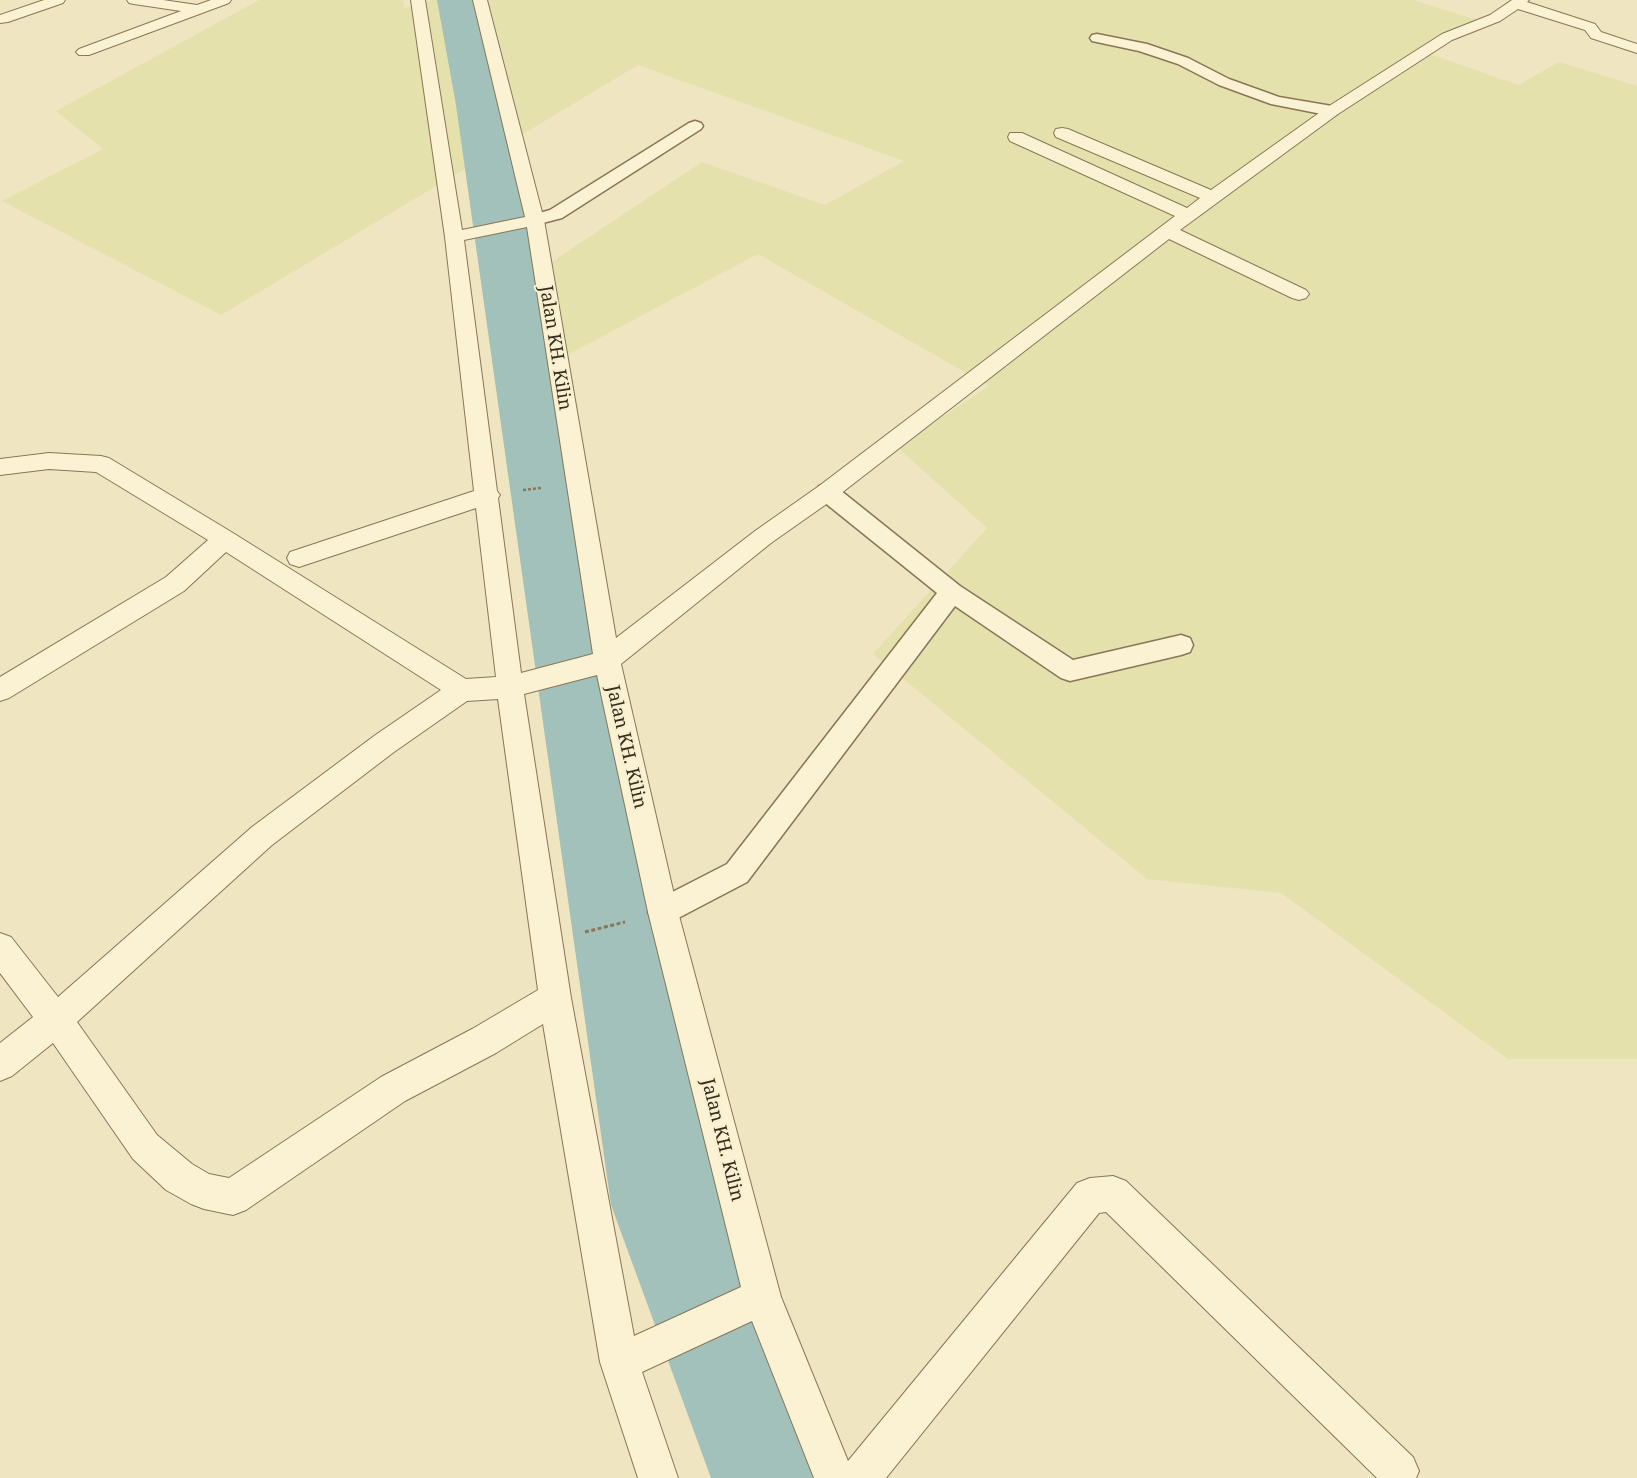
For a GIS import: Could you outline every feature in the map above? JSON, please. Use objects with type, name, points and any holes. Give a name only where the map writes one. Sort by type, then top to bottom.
[{"type":"street","points":[[1,19],[58,0]]},
{"type":"street","points":[[134,0],[197,9]]},
{"type":"street","points":[[84,52],[224,0]]},
{"type":"street","points":[[418,0],[464,235],[488,496],[522,684],[555,998],[619,1362],[658,1478]]},
{"type":"street","name":"Jalan KH. Kilin","points":[[480,0],[526,222],[599,663],[663,912],[750,1302],[834,1478]]},
{"type":"street","points":[[0,1064],[56,1020],[262,836],[384,744],[462,690],[522,684],[599,663],[763,538],[827,492],[1212,197],[1332,111],[1447,37],[1495,18],[1520,2],[1590,27],[1596,35],[1637,49]]},
{"type":"street","points":[[1062,133],[1212,197]]},
{"type":"street","points":[[1016,137],[1188,215]]},
{"type":"street","points":[[464,235],[526,222]]},
{"type":"street","points":[[1167,231],[1299,294]]},
{"type":"street","points":[[0,467],[50,461],[101,464],[225,539],[462,690]]},
{"type":"street","points":[[299,558],[488,496]]},
{"type":"street","points":[[0,690],[174,584],[225,539]]},
{"type":"street","points":[[0,948],[56,1020],[145,1147],[179,1177],[204,1192],[233,1197],[393,1089],[484,1041],[555,998]]},
{"type":"street","points":[[860,1478],[1090,1196],[1113,1194],[1399,1471]]},
{"type":"street","points":[[619,1362],[750,1302]]},
{"type":"lane","points":[[1097,38],[1142,47],[1183,61],[1224,82],[1276,101],[1332,111]]},
{"type":"lane","points":[[526,222],[556,214],[695,126]]},
{"type":"lane","points":[[827,492],[952,592],[1070,671],[1181,645]]},
{"type":"lane","points":[[663,912],[737,873],[952,592]]},
{"type":"path","points":[[518,491],[542,488]]},
{"type":"path","points":[[587,932],[627,922]]},
{"type":"shaded area","points":[[259,0],[403,0],[404,8],[433,0],[1413,0],[1484,22],[1419,50],[1518,85],[1559,62],[1637,86],[1637,1059],[1508,1059],[1281,893],[1147,879],[873,654],[987,528],[897,447],[989,386],[758,254],[567,355],[544,267],[702,162],[825,205],[904,161],[638,65],[221,315],[2,201],[103,149],[56,111]]},
{"type":"waterway","points":[[459,0],[481,105],[667,1205],[774,1478]]}]
